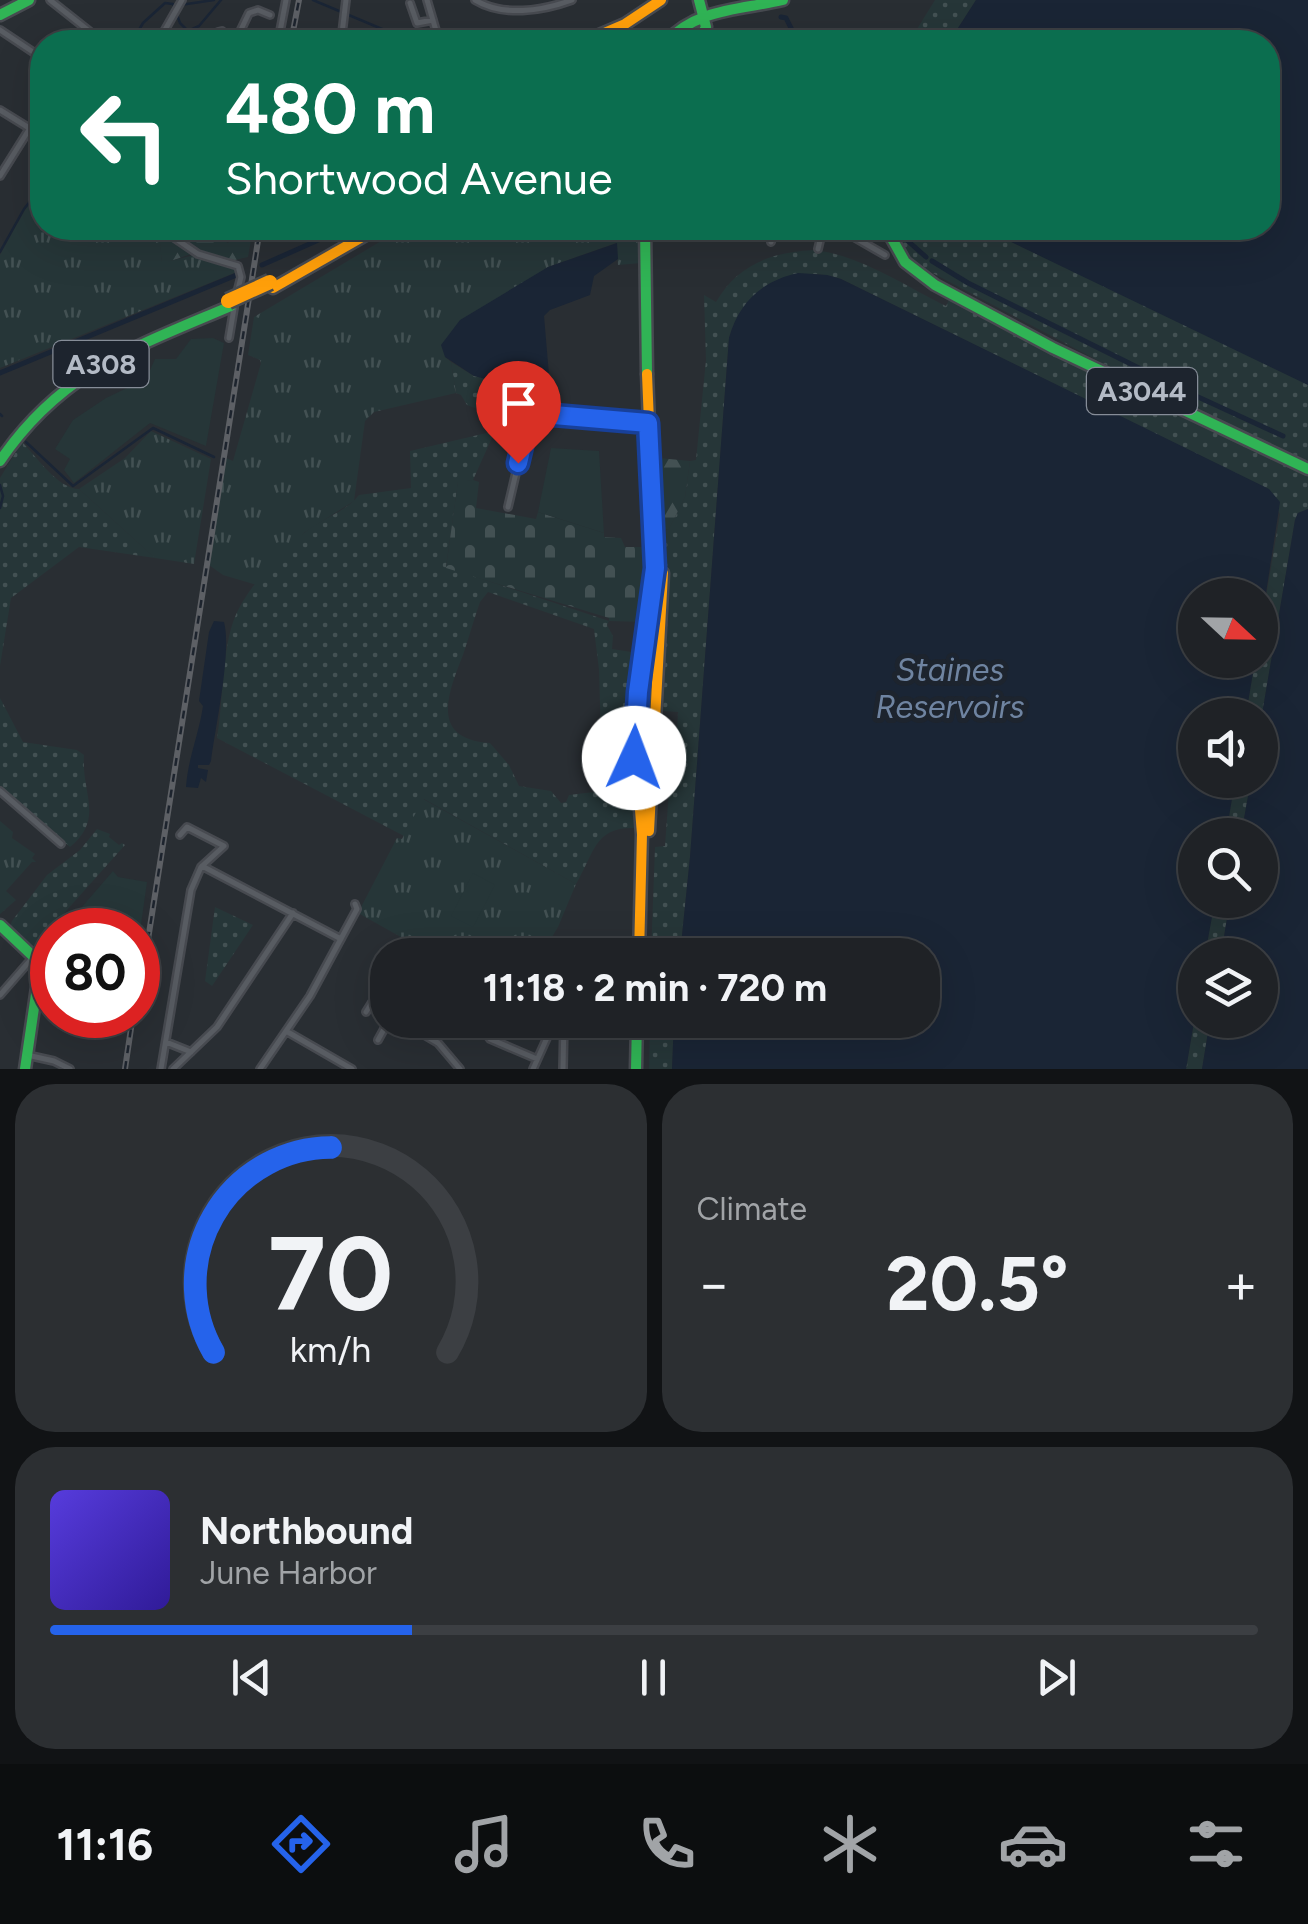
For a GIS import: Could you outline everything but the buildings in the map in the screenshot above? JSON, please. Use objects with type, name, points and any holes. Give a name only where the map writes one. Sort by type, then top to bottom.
[{"type":"main road","points":[[0,15],[29,0]]},
{"type":"main road","points":[[671,30],[680,16],[703,24],[725,3],[783,0]]},
{"type":"main road","points":[[608,30],[658,1]]},
{"type":"main road","points":[[635,30],[638,16]]},
{"type":"main road","name":"A308","points":[[272,285],[347,240]]},
{"type":"main road","name":"A308","points":[[0,461],[31,416],[66,385],[356,240]]},
{"type":"main road","points":[[641,938],[642,841],[634,752],[655,568],[648,423],[649,240]]},
{"type":"main road","points":[[642,938],[663,573],[654,444],[649,240]]},
{"type":"main road","name":"A3044","points":[[892,240],[911,268],[950,293],[1052,348],[1308,469]]},
{"type":"main road","name":"A308","points":[[0,445],[39,397],[74,371],[230,304]]},
{"type":"main road","points":[[638,692],[646,684],[655,697]]},
{"type":"main road","points":[[634,752],[642,757],[648,752],[655,697]]},
{"type":"main road","points":[[0,925],[30,952]]},
{"type":"main road","points":[[639,1069],[640,1038]]},
{"type":"street","points":[[50,0],[88,30]]},
{"type":"street","points":[[165,30],[182,0]]},
{"type":"street","points":[[280,30],[286,0]]},
{"type":"street","points":[[343,30],[346,0]]},
{"type":"street","points":[[427,0],[436,30]]},
{"type":"street","points":[[476,0],[502,10],[572,0]]},
{"type":"street","points":[[410,3],[418,23],[432,20]]},
{"type":"street","points":[[241,30],[250,13],[258,10],[270,15]]},
{"type":"street","points":[[0,30],[30,50]]},
{"type":"street","points":[[0,110],[30,128],[0,176]]},
{"type":"street","points":[[178,240],[198,254],[241,269],[229,338]]},
{"type":"street","points":[[818,249],[821,240]]},
{"type":"street","points":[[859,240],[885,255]]},
{"type":"street","points":[[499,384],[530,413],[648,423]]},
{"type":"street","points":[[508,507],[530,413]]},
{"type":"street","points":[[0,791],[61,844]]},
{"type":"street","points":[[161,1069],[192,890],[202,866],[224,846],[187,827],[180,835]]},
{"type":"street","points":[[202,866],[341,939]]},
{"type":"street","points":[[260,1069],[310,996],[357,909],[356,904]]},
{"type":"street","points":[[173,1069],[194,1052],[228,1012],[293,914]]},
{"type":"street","points":[[0,995],[30,961]]},
{"type":"street","points":[[366,1012],[370,1006]]},
{"type":"street","points":[[286,1031],[352,1069]]},
{"type":"street","points":[[430,1038],[460,1069]]},
{"type":"street","points":[[489,1038],[537,1059]]},
{"type":"street","points":[[533,1069],[546,1038]]},
{"type":"street","points":[[564,1038],[564,1069]]},
{"type":"street","points":[[166,1042],[194,1052]]},
{"type":"street","points":[[26,1062],[54,1061],[70,1069]]},
{"type":"green space","points":[[935,0],[976,0],[957,30],[916,30]]},
{"type":"green space","points":[[30,204],[30,240],[160,240],[162,263],[194,255],[239,271],[0,368],[0,255]]},
{"type":"green space","points":[[160,240],[251,240],[248,257],[212,258],[197,252],[162,264]]},
{"type":"green space","points":[[383,240],[640,240],[641,263],[618,265],[616,243],[548,267],[445,357],[451,362],[456,393],[374,412],[365,421],[354,501],[305,532],[257,585],[223,575],[209,565],[226,458],[233,461],[261,363],[248,355],[254,317]]},
{"type":"green space","points":[[899,240],[1007,240],[1296,377],[1308,385],[1308,462],[1112,368],[908,260]]},
{"type":"green space","points":[[814,250],[831,253],[865,265],[946,306],[949,300],[1013,335],[1308,475],[1308,509],[1298,513],[1295,520],[1278,620],[1278,578],[1269,578],[1280,514],[1268,495],[1268,501],[1262,501],[1268,489],[841,279],[805,274],[772,283],[758,292],[736,320],[729,338],[682,938],[652,938],[655,847],[665,846],[678,712],[663,711],[668,597],[666,530],[685,497],[690,461],[696,460],[706,360],[704,295],[716,302],[746,269],[784,254]]},
{"type":"green space","points":[[213,338],[224,343],[206,446],[150,423],[74,483],[64,470],[70,459],[55,449],[73,420],[106,398],[146,379],[155,359],[176,359],[191,339]]},
{"type":"green space","points":[[451,362],[474,376],[494,378],[491,395],[498,417],[467,405],[456,393]]},
{"type":"green space","points":[[151,431],[211,459],[194,564],[155,558],[79,489],[125,458]]},
{"type":"green space","points":[[495,431],[473,480],[458,482],[446,567],[609,621],[612,649],[638,653],[635,670],[629,671],[633,686],[626,739],[614,745],[601,740],[594,629],[488,592],[480,602],[452,684],[448,712],[458,733],[490,743],[509,765],[519,786],[551,791],[561,803],[569,795],[594,792],[601,761],[617,750],[626,754],[635,828],[603,837],[576,884],[424,799],[404,836],[217,738],[231,629],[240,606],[264,572],[303,534],[359,495],[411,488],[410,451]]},
{"type":"green space","points":[[22,442],[55,478],[79,489],[155,558],[79,547],[11,598],[0,666],[0,478]]},
{"type":"green space","points":[[551,448],[599,451],[604,533],[538,512]]},
{"type":"green space","points":[[659,458],[690,461],[685,497],[669,529],[664,530]]},
{"type":"green space","points":[[458,481],[479,482],[476,508],[536,519],[538,512],[604,533],[604,537],[621,538],[625,547],[649,547],[644,622],[609,621],[446,568]]},
{"type":"green space","points":[[1252,678],[1268,678],[1265,698],[1249,698]]},
{"type":"green space","points":[[0,698],[23,742],[77,750],[84,755],[89,815],[87,826],[70,847],[0,786]]},
{"type":"green space","points":[[1232,798],[1248,798],[1244,818],[1229,818]]},
{"type":"green space","points":[[423,799],[576,884],[551,938],[403,938],[358,913],[397,838],[402,839]]},
{"type":"green space","points":[[0,821],[13,832],[12,838],[35,854],[32,858],[36,862],[6,891],[16,900],[0,914]]},
{"type":"green space","points":[[97,829],[125,845],[69,908],[30,908],[30,945],[10,926],[12,921],[47,875],[80,850]]},
{"type":"green space","points":[[113,871],[118,877],[147,882],[143,908],[81,908]]},
{"type":"green space","points":[[473,873],[495,885],[473,927],[451,916]]},
{"type":"green space","points":[[215,907],[253,925],[212,986],[205,981]]},
{"type":"green space","points":[[1212,918],[1227,918],[1224,938],[1208,938]]},
{"type":"green space","points":[[650,1038],[673,1038],[672,1069],[649,1069]]},
{"type":"green space","points":[[1191,1038],[1207,1038],[1202,1069],[1186,1069]]},
{"type":"water","points":[[976,0],[1308,0],[1308,385],[1007,240],[1280,240],[1280,30],[957,30]]},
{"type":"water","points":[[617,243],[618,259],[594,276],[590,295],[544,316],[549,375],[507,373],[490,380],[474,376],[445,357],[441,345],[460,320],[548,267]]},
{"type":"water","name":"Staines Reservoirs","points":[[798,273],[841,279],[1269,489],[1280,502],[1268,578],[1178,578],[1178,678],[1252,678],[1249,698],[1178,698],[1178,798],[1232,798],[1229,818],[1178,818],[1178,918],[1212,918],[1208,938],[1178,938],[1178,1038],[1191,1038],[1186,1069],[672,1069],[673,1038],[940,1038],[940,938],[682,938],[729,338],[739,314],[754,295]]},
{"type":"water","points":[[1308,509],[1308,1069],[1202,1069],[1207,1038],[1278,1038],[1278,938],[1224,938],[1227,918],[1278,918],[1278,818],[1244,818],[1248,798],[1278,798],[1278,698],[1265,698],[1268,678],[1278,678],[1278,620],[1298,513]]},
{"type":"water","points":[[214,621],[224,622],[226,652],[211,761],[209,765],[198,765],[208,770],[206,782],[201,778],[198,788],[186,787],[203,706],[199,701]]},
{"type":"waterway","points":[[180,5],[214,0]]},
{"type":"waterway","points":[[190,30],[199,26],[221,0]]},
{"type":"waterway","points":[[313,0],[384,30]]},
{"type":"waterway","points":[[139,30],[165,3],[173,4],[187,30]]},
{"type":"waterway","points":[[781,17],[786,18],[792,30]]},
{"type":"waterway","points":[[0,252],[30,201]]},
{"type":"waterway","points":[[262,265],[318,240]]},
{"type":"waterway","points":[[907,240],[926,257]]},
{"type":"waterway","points":[[932,261],[968,283],[1179,388]]},
{"type":"waterway","points":[[0,373],[239,274]]},
{"type":"waterway","points":[[1183,390],[1283,436]]},
{"type":"waterway","points":[[26,442],[73,486],[153,428],[214,457]]},
{"type":"waterway","points":[[0,485],[0,508]]},
{"type":"railway","points":[[293,30],[299,0]]},
{"type":"railway","points":[[153,908],[258,240]]},
{"type":"railway","points":[[125,1069],[130,1038]]},
{"type":"traffic: fast","points":[[0,15],[29,0]]},
{"type":"traffic: fast","points":[[699,0],[704,30]]},
{"type":"traffic: fast","points":[[680,30],[706,16],[783,0]]},
{"type":"traffic: fast","points":[[645,240],[647,374]]},
{"type":"traffic: fast","points":[[893,240],[905,262],[935,285],[1053,348],[1308,469]]},
{"type":"traffic: fast","points":[[0,461],[48,405],[75,383],[132,349],[231,306]]},
{"type":"traffic: fast","points":[[0,925],[40,967],[25,1069]]},
{"type":"traffic: fast","points":[[636,1069],[637,1038]]},
{"type":"traffic: slow","points":[[611,30],[661,0]]},
{"type":"traffic: slow","points":[[273,288],[357,240]]},
{"type":"traffic: slow","points":[[228,301],[270,282]]},
{"type":"traffic: slow","points":[[639,938],[642,834],[634,737],[655,568],[647,374]]},
{"type":"traffic: slow","points":[[649,831],[663,573]]},
{"type":"route","points":[[518,463],[530,413],[648,423],[655,568],[638,692],[634,758]]}]
